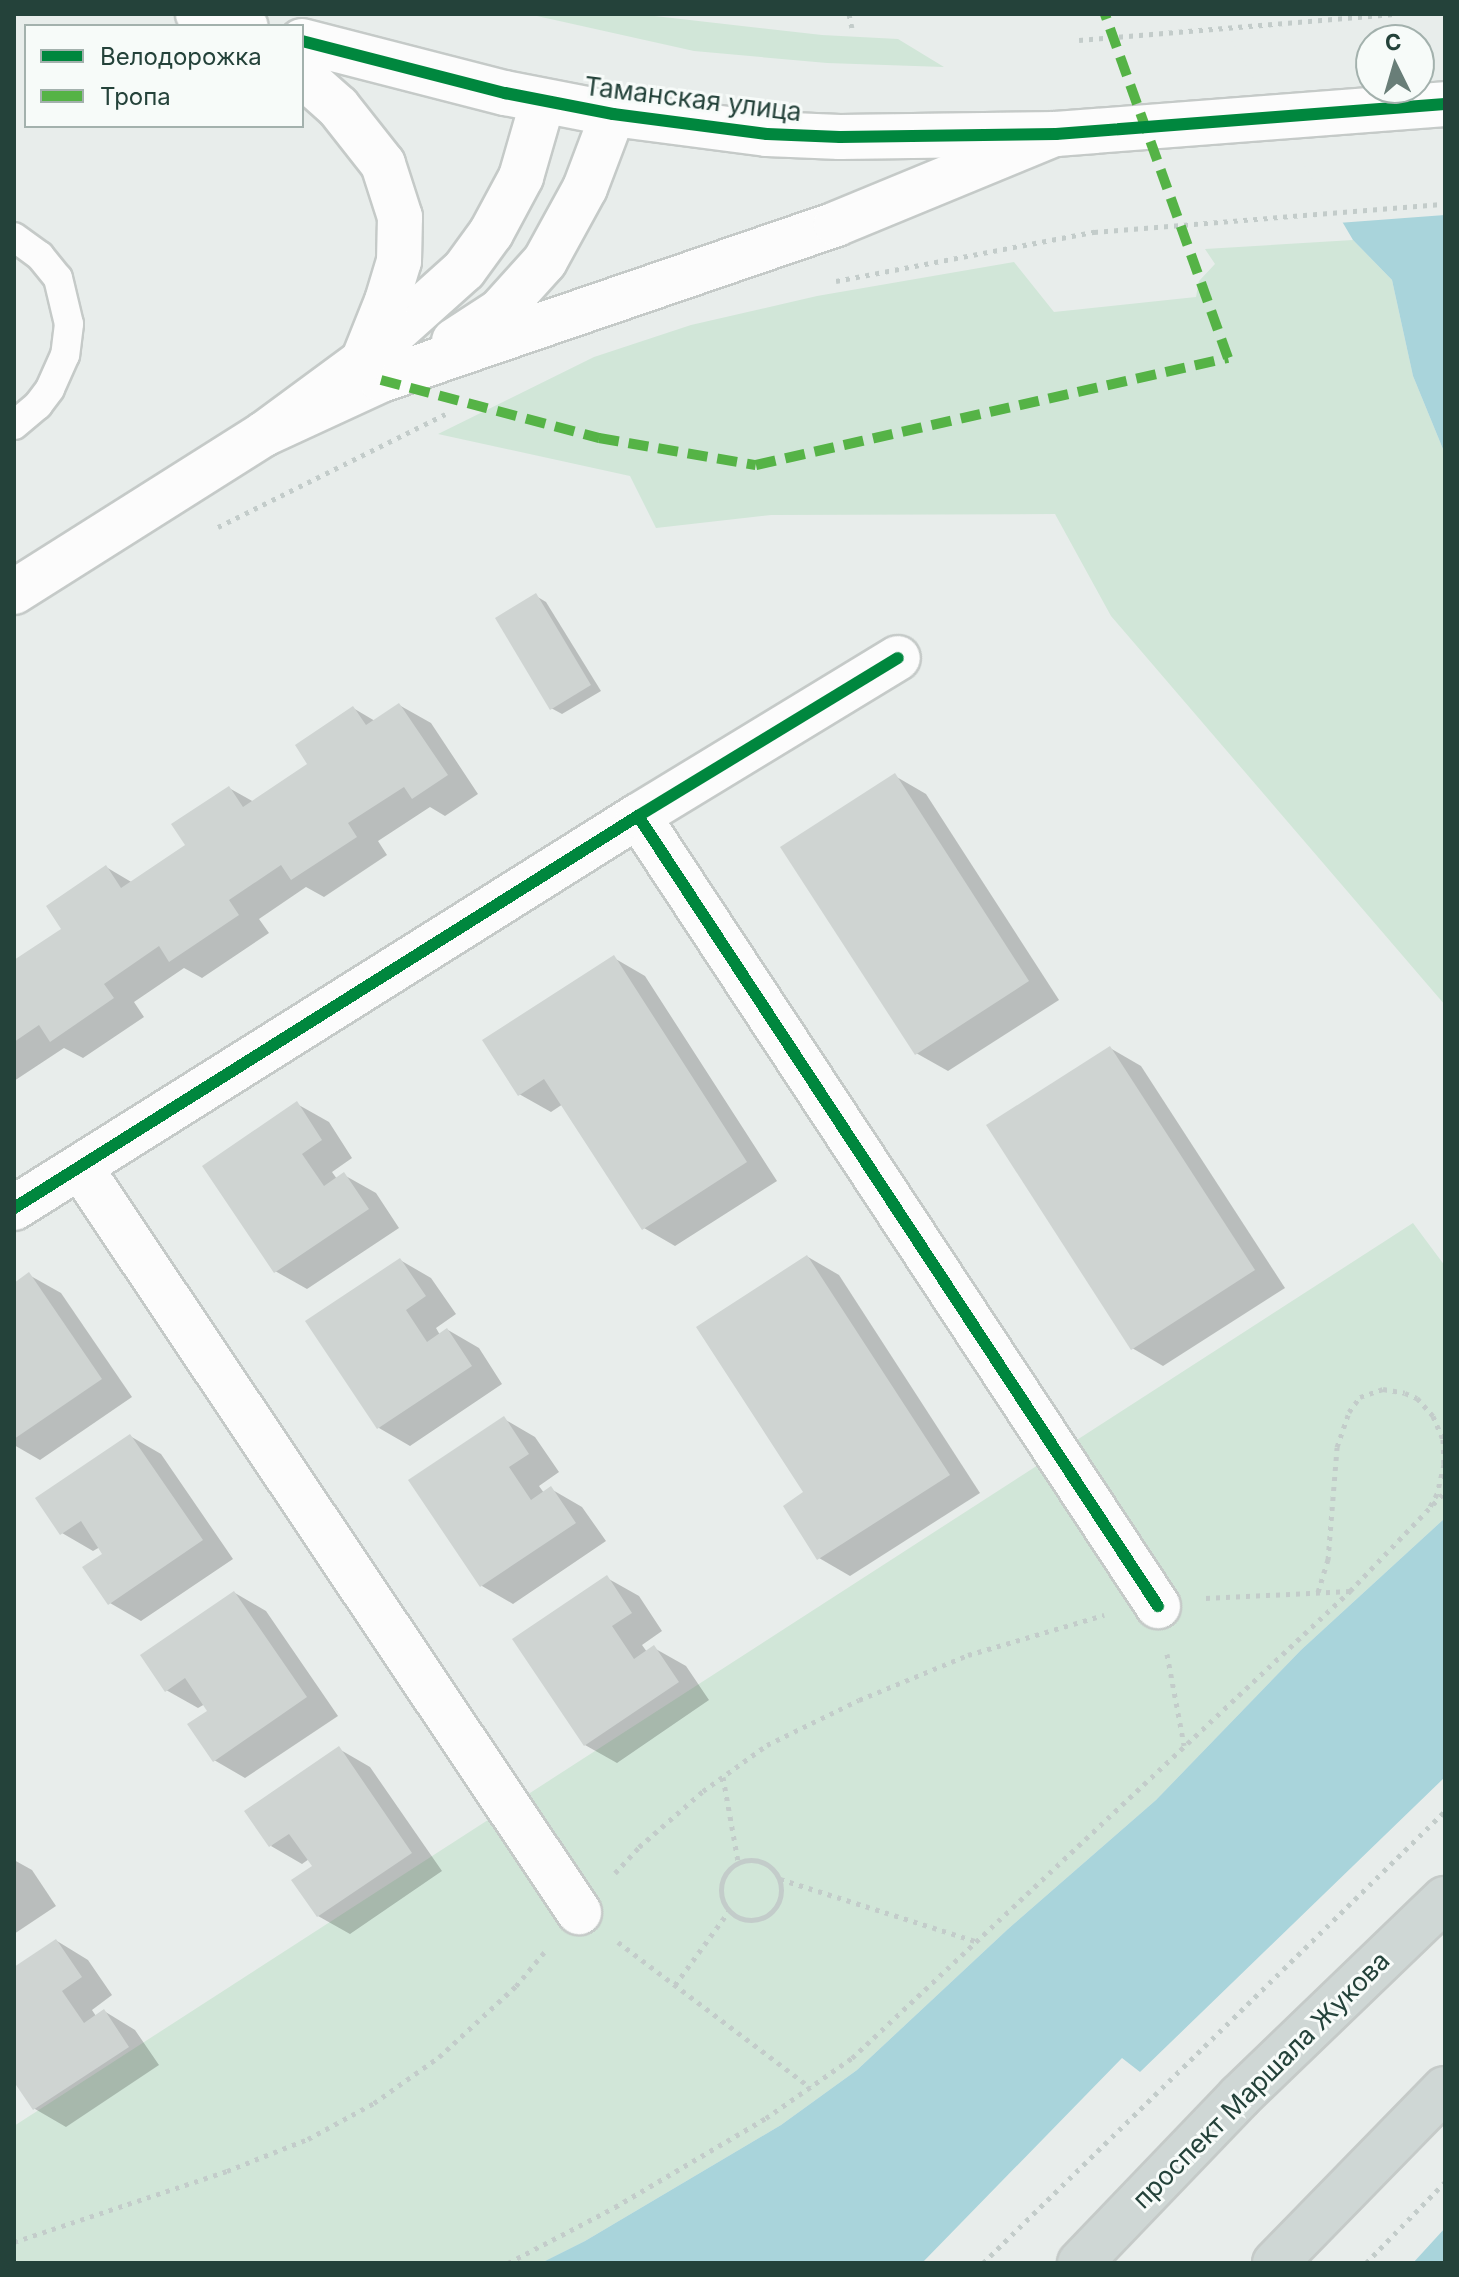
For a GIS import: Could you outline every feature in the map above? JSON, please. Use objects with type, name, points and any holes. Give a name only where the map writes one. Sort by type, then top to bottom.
[{"type":"main road","name":"проспект Маршала Жукова","points":[[1080,2263],[1239,2097],[1445,1899]]},
{"type":"main road","points":[[1275,2263],[1445,2089]]},
{"type":"street","name":"Таманская улица","points":[[304,41],[543,101],[613,114],[767,134],[840,137],[1071,133]]},
{"type":"street","points":[[304,77],[338,107],[383,164],[400,217],[399,261],[372,370]]},
{"type":"street","points":[[372,370],[464,270],[491,233],[521,177],[543,101]]},
{"type":"street","points":[[372,370],[836,224],[1071,133],[1445,104]]},
{"type":"street","points":[[14,592],[264,434],[372,370],[460,338],[500,311],[545,261],[585,188],[613,114]]},
{"type":"street","points":[[14,1208],[638,816],[898,658]]},
{"type":"street","points":[[638,816],[1158,1606]]},
{"type":"street","points":[[80,1167],[579,1912]]},
{"type":"lane","points":[[14,237],[40,256],[58,278],[69,324],[65,355],[50,389],[38,405],[14,425]]},
{"type":"path","points":[[849,14],[852,28]]},
{"type":"path","points":[[1079,40],[1394,14]]},
{"type":"path","points":[[825,283],[1094,232],[1445,204]]},
{"type":"path","points":[[207,532],[447,414]]},
{"type":"path","points":[[1318,1592],[1328,1560],[1337,1447],[1349,1412],[1360,1397],[1383,1389],[1394,1390],[1417,1398],[1433,1416],[1443,1439],[1444,1464],[1437,1494],[1428,1510]]},
{"type":"path","points":[[508,2263],[615,2207],[766,2118],[852,2058],[1350,1591],[1445,1492]]},
{"type":"path","points":[[14,2242],[227,2171],[308,2139],[374,2103],[439,2057],[516,1986],[639,1847],[723,1777],[780,1738],[859,1700],[968,1655],[1099,1615],[1209,1597],[1350,1591]]},
{"type":"path","points":[[1158,1606],[1184,1745]]},
{"type":"path","points":[[723,1777],[738,1861]]},
{"type":"path","points":[[983,2263],[1445,1811]]},
{"type":"path","points":[[780,1879],[780,1899],[767,1916],[747,1920],[729,1911],[720,1895],[724,1875],[738,1861],[747,1859],[766,1863],[780,1879],[976,1941]]},
{"type":"path","points":[[675,1985],[729,1911]]},
{"type":"path","points":[[579,1912],[810,2087]]},
{"type":"path","points":[[1366,2263],[1445,2182]]},
{"type":"green space","points":[[528,14],[637,14],[822,35],[898,39],[944,67],[827,63],[694,51]]},
{"type":"green space","points":[[1353,240],[1392,280],[1413,376],[1445,454],[1445,1005],[1111,616],[1055,514],[771,515],[656,528],[630,476],[438,434],[594,357],[691,325],[817,296],[1014,262],[1054,312],[1196,297],[1199,281],[1215,264],[1205,249]]},
{"type":"green space","points":[[1413,1223],[1445,1266],[1445,1518],[1301,1650],[1156,1800],[1008,1929],[857,2070],[781,2125],[585,2241],[541,2263],[14,2263],[14,2126]]},
{"type":"water","points":[[1220,14],[1445,14],[1445,454],[1413,376],[1392,280],[1353,240]]},
{"type":"water","points":[[1445,1518],[1445,2263],[541,2263],[585,2241],[781,2125],[857,2070],[1008,1929],[1156,1800],[1301,1650]]},
{"type":"pier","points":[[1216,14],[1445,14],[1445,215],[1338,223]]},
{"type":"pier","points":[[1445,1777],[1445,2228],[1413,2263],[922,2263],[1122,2058],[1140,2072]]},
{"type":"building","points":[[536,593],[591,685],[550,710],[495,618]]},
{"type":"building","points":[[399,703],[448,775],[412,799],[404,787],[348,823],[357,837],[291,880],[281,865],[229,900],[239,915],[169,962],[159,946],[104,984],[114,998],[50,1042],[39,1025],[14,1042],[14,960],[61,929],[46,906],[106,865],[121,888],[185,845],[171,824],[229,786],[243,807],[307,764],[295,745],[353,706],[366,725]]},
{"type":"building","points":[[895,773],[1029,981],[915,1055],[780,847]]},
{"type":"building","points":[[614,955],[747,1162],[642,1230],[544,1079],[518,1096],[482,1040]]},
{"type":"building","points":[[1110,1046],[1255,1270],[1131,1350],[986,1125]]},
{"type":"building","points":[[297,1101],[322,1140],[302,1154],[324,1186],[344,1172],[369,1209],[274,1273],[202,1166]]},
{"type":"building","points":[[807,1255],[950,1475],[817,1560],[783,1506],[803,1492],[696,1327]]},
{"type":"building","points":[[400,1258],[426,1296],[406,1310],[427,1342],[447,1328],[472,1366],[377,1429],[305,1321]]},
{"type":"building","points":[[29,1272],[102,1379],[14,1439],[14,1283]]},
{"type":"building","points":[[504,1416],[529,1454],[509,1467],[531,1500],[551,1486],[576,1523],[480,1587],[408,1480]]},
{"type":"building","points":[[130,1434],[203,1540],[108,1605],[82,1567],[102,1554],[81,1521],[60,1535],[35,1498]]},
{"type":"building","points":[[607,1575],[632,1613],[612,1626],[634,1659],[654,1645],[679,1682],[584,1746],[512,1639]]},
{"type":"building","points":[[234,1591],[307,1697],[213,1762],[187,1724],[207,1711],[185,1678],[165,1692],[140,1655]]},
{"type":"building","points":[[339,1746],[412,1853],[317,1917],[291,1880],[312,1866],[289,1834],[269,1847],[244,1811]]},
{"type":"building","points":[[56,1939],[82,1977],[62,1991],[84,2023],[104,2009],[129,2047],[33,2110],[14,2082],[14,1967]]},
{"type":"marked path","points":[[381,380],[599,438],[756,465],[1228,358],[1105,14]]},
{"type":"cycle path","points":[[304,42],[505,93],[613,114],[767,134],[840,137],[1056,134],[1445,104]]},
{"type":"cycle path","points":[[14,1208],[638,816],[898,658]]},
{"type":"cycle path","points":[[638,816],[1158,1606]]}]
